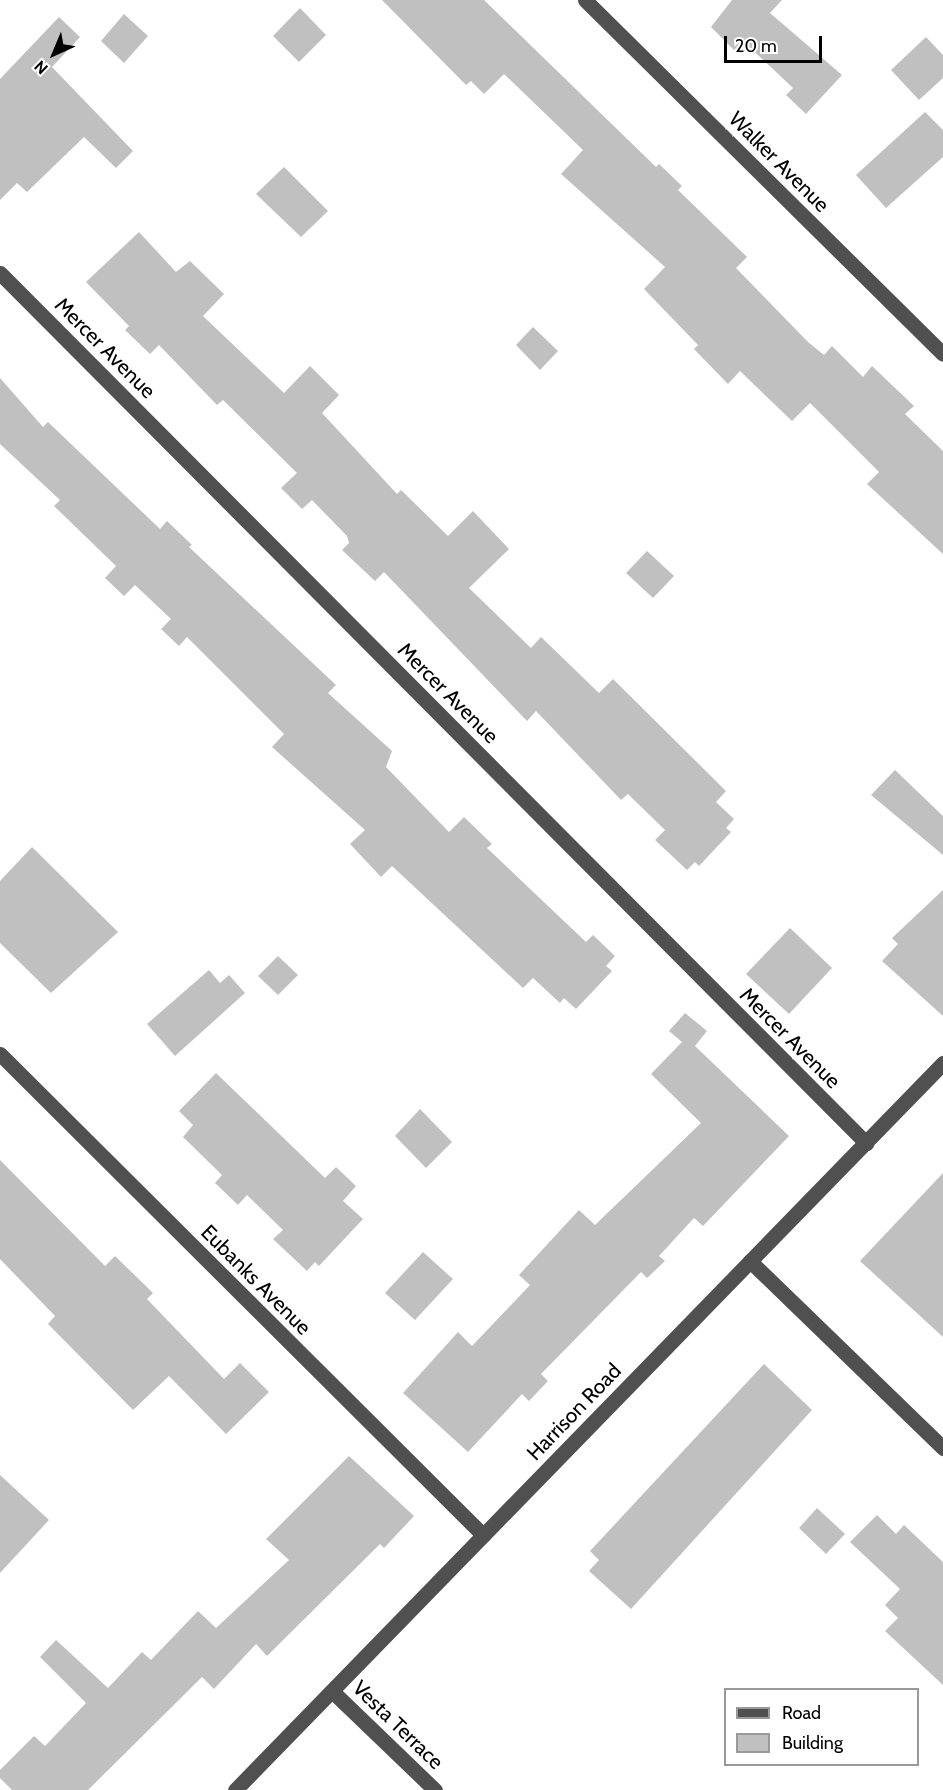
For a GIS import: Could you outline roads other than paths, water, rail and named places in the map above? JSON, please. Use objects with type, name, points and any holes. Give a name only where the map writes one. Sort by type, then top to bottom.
[{"type":"street","name":"Walker Avenue","points":[[585,0],[943,354]]},
{"type":"street","name":"Mercer Avenue","points":[[0,273],[866,1143]]},
{"type":"street","name":"Eubanks Avenue","points":[[0,1054],[483,1535]]},
{"type":"street","name":"Harrison Road","points":[[235,1790],[943,1063]]},
{"type":"street","points":[[750,1261],[943,1448]]},
{"type":"street","name":"Vesta Terrace","points":[[332,1691],[435,1790]]}]
